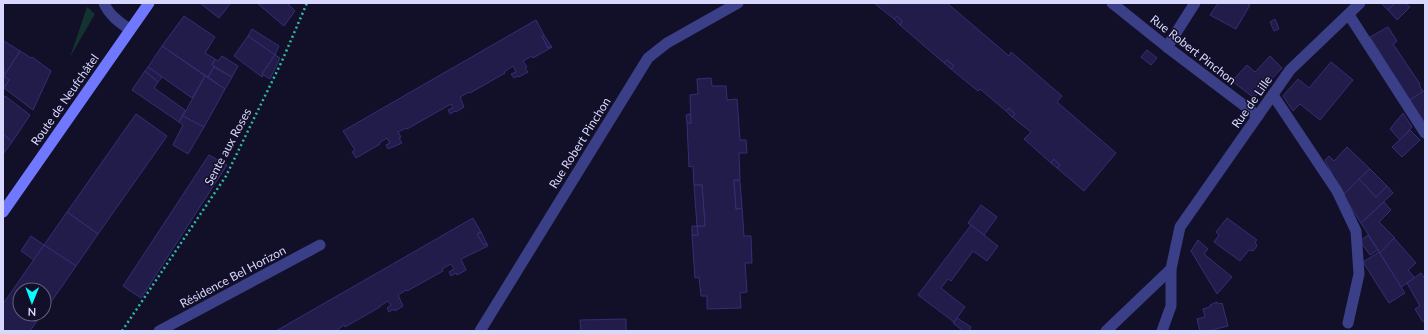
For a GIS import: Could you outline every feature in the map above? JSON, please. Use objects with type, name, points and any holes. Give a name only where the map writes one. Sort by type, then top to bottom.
[{"type":"main road","name":"Route de Neufchâtel","points":[[3,212],[149,3]]},
{"type":"street","points":[[104,3],[106,9],[112,16],[129,30]]},
{"type":"street","name":"Rue Robert Pinchon","points":[[480,331],[648,58],[667,43],[738,3]]},
{"type":"street","name":"Rue Robert Pinchon","points":[[1112,3],[1258,116]]},
{"type":"street","points":[[1167,47],[1195,3]]},
{"type":"street","name":"Rue de Lille","points":[[1171,269],[1180,227],[1290,70],[1360,3]]},
{"type":"street","points":[[1348,15],[1425,133]]},
{"type":"street","points":[[1273,95],[1337,191],[1356,231],[1359,274],[1348,323]]},
{"type":"street","name":"Résidence Bel Horizon","points":[[159,331],[320,245]]},
{"type":"street","points":[[1106,331],[1171,269]]},
{"type":"street","points":[[1162,331],[1171,306],[1171,269]]},
{"type":"path","name":"Sente aux Roses","points":[[122,331],[226,176],[308,3]]},
{"type":"green space","points":[[87,7],[95,14],[70,57]]},
{"type":"building","points":[[200,3],[229,3],[230,4],[219,18]]},
{"type":"building","points":[[257,3],[287,3],[295,11],[284,26]]},
{"type":"building","points":[[874,3],[947,3],[1009,56],[1011,52],[1062,96],[1057,102],[1116,153],[1084,191],[1057,168],[1060,165],[1054,159],[1051,163],[1024,139],[1031,132],[1012,117],[1015,114],[1009,108],[1006,111],[980,89],[978,91],[951,69],[954,66],[947,60],[944,63],[900,25],[902,21],[897,16],[894,19]]},
{"type":"building","points":[[1218,3],[1246,3],[1250,5],[1236,29],[1210,15]]},
{"type":"building","points":[[1381,3],[1395,3],[1388,10]]},
{"type":"building","points":[[1395,3],[1405,3],[1410,7],[1397,20],[1388,10]]},
{"type":"building","points":[[184,16],[215,37],[205,53],[215,59],[212,65],[214,67],[208,77],[162,46]]},
{"type":"building","points":[[897,16],[902,21],[900,25],[894,19]]},
{"type":"building","points":[[1275,19],[1279,29],[1274,31],[1270,22]]},
{"type":"building","points":[[536,20],[544,35],[542,36],[548,48],[551,46],[552,47],[533,58],[532,56],[523,61],[528,72],[514,78],[511,74],[516,72],[513,66],[504,72],[505,73],[460,97],[464,107],[456,112],[455,111],[450,114],[448,110],[453,108],[451,104],[407,129],[406,128],[398,132],[402,143],[388,149],[386,145],[390,143],[387,138],[379,143],[380,144],[356,158],[352,152],[355,150],[343,131]]},
{"type":"building","points":[[1388,27],[1397,41],[1393,44],[1420,84],[1419,85],[1423,92],[1410,100],[1370,37]]},
{"type":"building","points":[[252,29],[279,46],[275,55],[248,36]]},
{"type":"building","points":[[544,35],[551,46],[548,48],[542,36]]},
{"type":"building","points":[[248,36],[275,55],[262,74],[264,74],[262,77],[234,56]]},
{"type":"building","points":[[4,41],[20,51],[4,76],[3,42]]},
{"type":"building","points":[[162,46],[205,76],[192,98],[148,67]]},
{"type":"building","points":[[1147,50],[1157,58],[1151,65],[1141,57]]},
{"type":"building","points":[[20,51],[31,58],[32,57],[51,71],[33,110],[4,88],[9,80],[4,76]]},
{"type":"building","points":[[275,55],[280,58],[270,79],[262,74]]},
{"type":"building","points":[[222,56],[238,66],[232,77],[212,65],[215,59],[218,61]]},
{"type":"building","points":[[1270,56],[1282,68],[1254,98],[1232,81],[1247,65],[1255,72]]},
{"type":"building","points":[[947,60],[954,66],[951,69],[944,63]]},
{"type":"building","points":[[1331,62],[1353,80],[1320,120],[1300,104],[1293,111],[1283,96],[1298,79],[1309,88]]},
{"type":"building","points":[[148,67],[162,77],[158,82],[145,71]]},
{"type":"building","points":[[214,67],[232,77],[225,89],[208,77]]},
{"type":"building","points":[[145,71],[158,82],[154,88],[185,110],[179,122],[132,90]]},
{"type":"building","points":[[3,75],[9,80],[4,88],[3,87]]},
{"type":"building","points":[[205,76],[225,89],[204,127],[183,116]]},
{"type":"building","points":[[711,78],[712,86],[726,86],[727,100],[737,99],[740,140],[746,140],[747,153],[739,153],[740,180],[734,180],[736,209],[742,208],[744,236],[751,236],[752,263],[745,263],[747,292],[740,293],[741,308],[707,309],[707,296],[701,296],[699,277],[695,278],[692,235],[698,235],[697,226],[705,226],[702,185],[694,185],[693,166],[689,167],[687,123],[691,123],[690,95],[698,94],[697,79]]},
{"type":"building","points":[[1425,90],[1425,126],[1410,100]]},
{"type":"building","points":[[5,96],[30,115],[12,142],[3,134],[3,99]]},
{"type":"building","points":[[1009,108],[1015,114],[1012,117],[1006,111]]},
{"type":"building","points":[[1403,113],[1412,127],[1400,140],[1390,129]]},
{"type":"building","points":[[136,114],[167,136],[98,234],[67,212]]},
{"type":"building","points":[[690,114],[691,123],[687,123],[686,115]]},
{"type":"building","points":[[183,116],[204,127],[188,154],[173,145],[183,125],[179,122]]},
{"type":"building","points":[[1410,130],[1420,140],[1402,157],[1392,147]]},
{"type":"building","points":[[3,134],[12,142],[3,154]]},
{"type":"building","points":[[1347,147],[1370,169],[1343,195],[1325,160],[1329,156],[1334,161]]},
{"type":"building","points":[[209,155],[227,165],[141,298],[123,286]]},
{"type":"building","points":[[1054,159],[1060,165],[1057,168],[1051,163]]},
{"type":"building","points":[[1370,169],[1387,186],[1376,197],[1359,179]]},
{"type":"building","points":[[1359,179],[1376,197],[1387,186],[1393,193],[1361,223],[1343,195]]},
{"type":"building","points":[[734,180],[740,181],[742,208],[736,209]]},
{"type":"building","points":[[694,185],[702,185],[705,226],[697,226]]},
{"type":"building","points":[[1384,202],[1391,210],[1379,222],[1395,238],[1380,253],[1361,223]]},
{"type":"building","points":[[981,205],[997,217],[984,235],[968,223]]},
{"type":"building","points":[[67,212],[98,234],[76,266],[44,245]]},
{"type":"building","points":[[473,218],[481,232],[477,234],[484,245],[487,244],[488,246],[461,259],[466,270],[457,275],[456,273],[451,276],[449,272],[454,269],[451,264],[442,269],[443,271],[398,295],[403,306],[395,311],[394,309],[389,312],[387,308],[391,305],[388,301],[336,331],[276,331]]},
{"type":"building","points":[[1227,218],[1257,240],[1255,242],[1257,246],[1253,251],[1249,250],[1240,261],[1214,242],[1219,235],[1216,232]]},
{"type":"building","points":[[971,225],[998,246],[987,261],[973,251],[951,281],[948,279],[941,288],[965,307],[954,322],[918,295]]},
{"type":"building","points":[[692,226],[697,226],[698,235],[692,235]]},
{"type":"building","points":[[481,232],[487,244],[484,245],[477,234]]},
{"type":"building","points":[[1368,235],[1378,250],[1370,255],[1360,241]]},
{"type":"building","points":[[31,236],[44,245],[34,260],[21,251]]},
{"type":"building","points":[[1394,238],[1416,263],[1408,270],[1415,278],[1401,287],[1380,253]]},
{"type":"building","points":[[1198,240],[1208,249],[1204,254],[1232,277],[1217,294],[1191,251]]},
{"type":"building","points":[[44,245],[76,266],[52,300],[52,282],[18,282]]},
{"type":"building","points":[[1379,252],[1405,293],[1389,303],[1363,262]]},
{"type":"building","points":[[1421,273],[1425,279],[1425,321],[1423,322],[1415,309],[1420,306],[1407,283]]},
{"type":"building","points":[[12,291],[12,322],[36,322],[30,331],[3,331],[3,304]]},
{"type":"building","points":[[1217,302],[1218,304],[1222,303],[1228,326],[1208,331],[1200,331],[1197,319],[1205,317],[1203,309],[1210,307],[1210,305]]},
{"type":"building","points":[[957,318],[971,327],[969,331],[963,331],[953,323]]},
{"type":"building","points":[[626,319],[626,331],[581,331],[580,320]]}]
